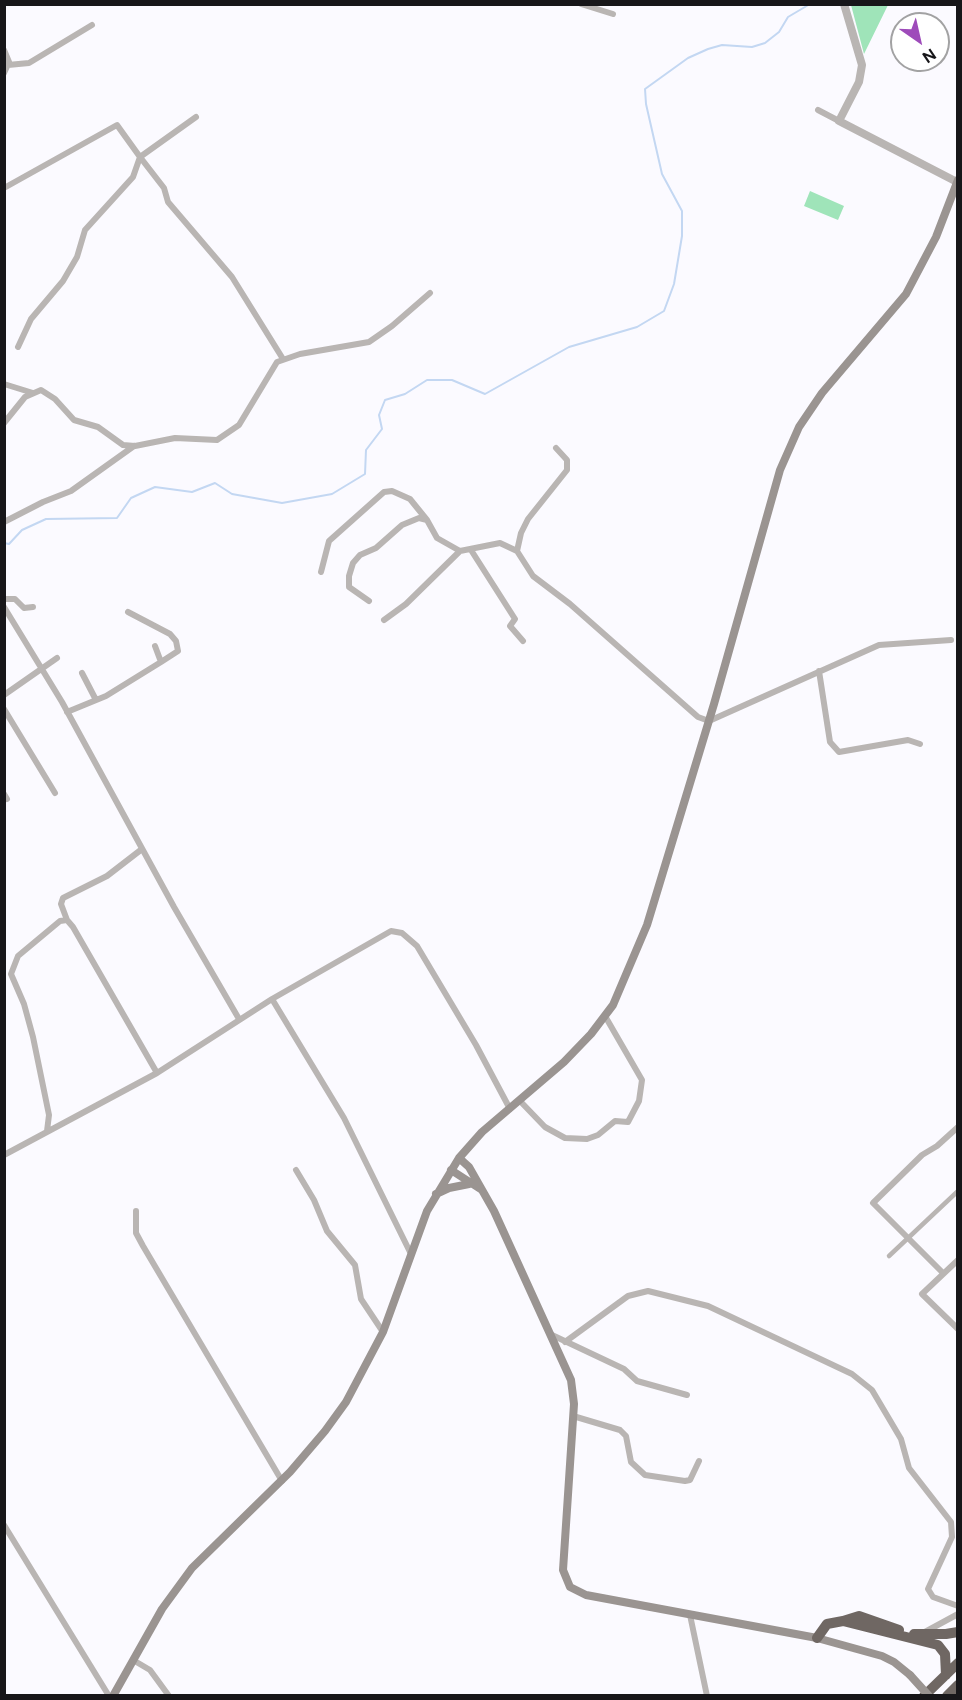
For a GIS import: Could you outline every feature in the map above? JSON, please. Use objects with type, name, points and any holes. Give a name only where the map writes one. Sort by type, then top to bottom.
[{"type":"highway","points":[[818,1638],[827,1624],[860,1616],[920,1635],[957,1632]]},
{"type":"highway","points":[[843,1621],[938,1645],[945,1654],[946,1675]]},
{"type":"highway","points":[[924,1695],[957,1663]]},
{"type":"highway","points":[[946,1695],[957,1685]]},
{"type":"main road","points":[[111,1695],[162,1609],[192,1568],[282,1481],[325,1431],[346,1402],[382,1332],[410,1252],[436,1194],[459,1158],[469,1146],[564,1062],[605,1016],[620,991],[647,925],[710,721],[780,470],[800,427],[822,393],[906,294],[936,237],[957,182]]},
{"type":"main road","points":[[469,1146],[472,1180]]},
{"type":"main road","points":[[459,1158],[472,1180],[482,1191],[552,1335],[571,1380],[573,1416],[563,1564],[567,1582],[575,1591],[586,1595],[818,1638],[882,1656],[910,1675],[929,1695]]},
{"type":"main road","points":[[451,1170],[472,1180]]},
{"type":"main road","points":[[436,1194],[472,1180]]},
{"type":"street","points":[[581,4],[613,15]]},
{"type":"street","points":[[839,121],[859,82],[862,64],[844,4]]},
{"type":"street","points":[[8,65],[29,63],[92,25]]},
{"type":"street","points":[[4,50],[8,65],[4,73]]},
{"type":"street","points":[[818,110],[957,182]]},
{"type":"street","points":[[18,347],[31,319],[63,281],[77,257],[84,230],[133,177],[140,157],[196,117]]},
{"type":"street","points":[[4,188],[117,125],[164,188],[168,202],[232,277],[283,359]]},
{"type":"street","points":[[4,423],[26,397],[41,390],[55,399],[74,420],[98,427],[123,445],[135,446],[175,438],[217,441],[239,425],[270,370],[283,359],[369,342],[392,326],[430,293]]},
{"type":"street","points":[[4,384],[33,393]]},
{"type":"street","points":[[4,522],[71,491],[135,446]]},
{"type":"street","points":[[517,551],[521,533],[528,519],[568,467],[567,460],[556,448]]},
{"type":"street","points":[[321,573],[329,541],[384,492],[392,491],[410,499],[427,520],[437,538],[460,551],[500,543],[517,551],[533,576],[570,604],[698,717],[710,721],[879,645],[951,640]]},
{"type":"street","points":[[369,601],[349,587],[349,576],[353,563],[402,525],[419,518],[427,520]]},
{"type":"street","points":[[471,550],[514,619],[510,626],[523,641]]},
{"type":"street","points":[[384,620],[406,604],[460,551]]},
{"type":"street","points":[[4,599],[15,599],[24,608],[33,607]]},
{"type":"street","points":[[4,607],[67,712],[239,1019]]},
{"type":"street","points":[[67,712],[96,700],[178,651],[176,641],[170,634],[128,612]]},
{"type":"street","points":[[155,646],[161,663]]},
{"type":"street","points":[[4,695],[57,658]]},
{"type":"street","points":[[819,671],[826,726],[830,742],[835,749],[847,752],[909,740],[920,744]]},
{"type":"street","points":[[82,673],[96,700]]},
{"type":"street","points":[[4,709],[55,793]]},
{"type":"street","points":[[142,849],[107,876],[63,898],[60,904],[67,920],[157,1073]]},
{"type":"street","points":[[47,1131],[49,1115],[33,1037],[24,1004],[10,974],[18,956],[60,921],[67,920]]},
{"type":"street","points":[[4,1155],[157,1073],[239,1019],[391,931],[402,933],[417,946],[476,1045],[510,1109]]},
{"type":"street","points":[[272,999],[344,1118],[410,1252]]},
{"type":"street","points":[[520,1101],[545,1127],[565,1138],[587,1139],[598,1135],[615,1121],[628,1122],[639,1101],[642,1080],[605,1016]]},
{"type":"street","points":[[943,1273],[873,1203],[922,1155],[937,1146],[957,1127]]},
{"type":"street","points":[[296,1170],[314,1200],[327,1231],[355,1265],[361,1299],[382,1332]]},
{"type":"street","points":[[889,1256],[956,1195]]},
{"type":"street","points":[[136,1211],[136,1233],[142,1246],[282,1481]]},
{"type":"street","points":[[957,1260],[922,1294],[957,1329]]},
{"type":"street","points":[[565,1342],[628,1296],[648,1291],[708,1306],[852,1374],[872,1390],[901,1439],[909,1468],[951,1522],[952,1537],[928,1588],[935,1598],[957,1606]]},
{"type":"street","points":[[552,1335],[624,1369],[637,1381],[687,1395]]},
{"type":"street","points":[[573,1416],[620,1430],[626,1436],[631,1462],[645,1475],[690,1480],[699,1461]]},
{"type":"street","points":[[4,1525],[111,1695]]},
{"type":"street","points":[[920,1635],[957,1614]]},
{"type":"street","points":[[690,1615],[706,1695]]},
{"type":"street","points":[[133,1660],[150,1670],[169,1695]]},
{"type":"green space","points":[[851,5],[888,5],[864,54]]},
{"type":"green space","points":[[810,191],[844,206],[838,220],[804,206]]},
{"type":"waterway","points":[[4,543],[9,544],[22,530],[46,519],[117,518],[131,498],[155,487],[192,492],[215,483],[232,494],[282,503],[332,494],[365,474],[366,450],[382,429],[379,415],[385,400],[405,394],[427,380],[452,380],[485,394],[569,347],[637,327],[664,311],[674,284],[682,236],[682,211],[662,174],[646,104],[645,89],[688,58],[708,49],[722,45],[752,47],[765,43],[779,32],[788,17],[810,4]]}]
